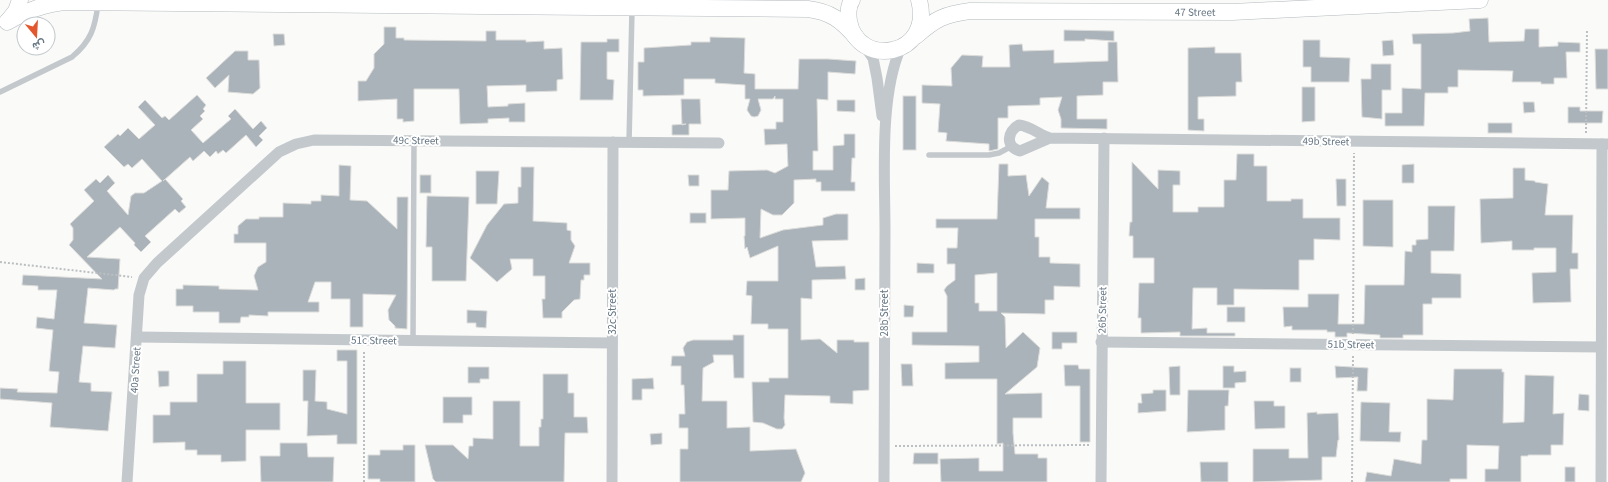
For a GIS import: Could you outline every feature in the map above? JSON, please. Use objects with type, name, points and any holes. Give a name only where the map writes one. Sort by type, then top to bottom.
[{"type":"street","points":[[4,25],[16,11],[20,0]]},
{"type":"street","points":[[852,0],[848,15],[850,26],[860,41]]},
{"type":"street","points":[[916,36],[921,23],[922,11],[919,0]]},
{"type":"street","name":"47 Street","points":[[901,48],[930,23],[956,13],[970,11],[1232,12],[1480,0]]},
{"type":"street","points":[[4,25],[32,9],[44,5],[69,2],[632,6],[808,9],[822,11],[836,17],[846,25],[860,41],[876,50],[889,51],[901,48]]},
{"type":"street","name":"28b Street","points":[[860,41],[873,58],[877,78],[885,145]]},
{"type":"street","name":"28b Street","points":[[884,482],[885,145],[890,85],[893,70],[901,48]]},
{"type":"street","name":"49b Street","points":[[1050,138],[1025,150],[1016,150],[1012,146],[1009,137],[1010,132],[1019,125],[1050,138],[1586,145],[1605,144]]},
{"type":"street","name":"26b Street","points":[[1101,482],[1104,138]]},
{"type":"street","name":"49c Street","points":[[157,263],[279,152],[296,144],[314,140],[719,143]]},
{"type":"street","name":"32c Street","points":[[612,482],[613,142]]},
{"type":"street","points":[[1601,482],[1600,347],[1605,144]]},
{"type":"street","name":"40a Street","points":[[127,482],[139,295],[144,278],[157,263]]},
{"type":"street","name":"51c Street","points":[[137,337],[612,342]]},
{"type":"street","name":"51b Street","points":[[1102,342],[1600,347]]},
{"type":"lane","points":[[0,92],[72,57],[81,49],[93,30],[98,2]]},
{"type":"lane","points":[[629,142],[632,6]]},
{"type":"lane","points":[[413,340],[414,140]]},
{"type":"lane","points":[[929,155],[989,155],[999,153],[1012,146]]},
{"type":"path","points":[[1586,145],[1588,29]]},
{"type":"path","points":[[1352,482],[1354,141]]},
{"type":"path","points":[[0,262],[144,278]]},
{"type":"path","points":[[364,340],[364,482]]},
{"type":"path","points":[[884,446],[1102,445]]},
{"type":"building","points":[[1488,18],[1489,42],[1524,41],[1525,29],[1539,29],[1539,47],[1558,46],[1558,42],[1580,43],[1580,52],[1566,52],[1567,78],[1554,78],[1554,84],[1541,84],[1541,82],[1512,82],[1513,71],[1458,70],[1458,87],[1448,87],[1448,93],[1425,93],[1424,126],[1385,126],[1385,113],[1402,113],[1402,88],[1421,89],[1421,44],[1413,44],[1412,34],[1470,31],[1469,19]]},
{"type":"building","points":[[384,27],[396,27],[396,38],[404,38],[404,40],[486,41],[486,31],[496,31],[496,40],[526,40],[526,42],[544,41],[544,49],[562,48],[563,79],[557,80],[557,91],[526,92],[526,85],[487,86],[488,107],[525,103],[525,122],[509,122],[509,118],[488,119],[488,123],[460,124],[459,89],[414,89],[414,121],[403,122],[403,119],[397,119],[397,99],[358,101],[358,81],[366,81],[374,68],[374,54],[384,44]]},
{"type":"building","points":[[1064,30],[1114,31],[1114,41],[1085,39],[1085,41],[1064,41]]},
{"type":"building","points":[[273,34],[284,34],[285,45],[274,46]]},
{"type":"building","points":[[710,37],[745,38],[744,73],[755,74],[755,89],[798,89],[799,59],[856,61],[855,74],[828,72],[828,100],[817,99],[818,151],[813,151],[813,170],[833,170],[833,146],[844,145],[844,134],[855,134],[855,158],[852,158],[851,182],[855,182],[855,191],[821,191],[821,182],[816,182],[816,179],[794,180],[794,203],[782,215],[773,215],[761,209],[760,238],[783,230],[823,225],[823,218],[836,214],[848,214],[848,240],[812,241],[816,267],[845,266],[846,279],[812,280],[812,299],[801,298],[801,340],[820,339],[837,353],[837,340],[869,342],[869,390],[853,391],[853,404],[830,403],[830,396],[785,395],[785,425],[782,429],[777,429],[763,423],[753,422],[752,382],[769,382],[769,378],[788,378],[788,329],[768,329],[768,324],[751,324],[752,296],[746,295],[747,281],[778,281],[778,246],[750,258],[747,247],[745,249],[745,218],[711,219],[711,190],[728,190],[729,171],[767,170],[775,173],[788,166],[787,144],[765,145],[764,129],[776,129],[776,122],[783,122],[783,99],[775,99],[775,96],[773,99],[758,99],[761,110],[758,116],[754,117],[751,116],[747,110],[750,99],[745,99],[745,85],[715,83],[715,79],[684,79],[684,95],[643,96],[643,90],[638,90],[638,62],[644,62],[644,48],[691,45],[691,42],[710,42]]},
{"type":"building","points":[[607,39],[619,39],[619,52],[607,52],[607,79],[614,80],[613,100],[580,100],[581,42],[607,42]]},
{"type":"building","points":[[1303,40],[1320,40],[1320,57],[1350,58],[1349,82],[1311,82],[1311,67],[1303,67]]},
{"type":"building","points":[[1393,40],[1394,55],[1383,56],[1382,41]]},
{"type":"building","points":[[1108,42],[1117,42],[1118,82],[1103,82],[1103,95],[1077,96],[1077,119],[1107,119],[1107,129],[1061,128],[1061,119],[1058,110],[1062,97],[1040,98],[1040,105],[1008,106],[1008,118],[998,118],[998,149],[989,151],[989,144],[946,141],[947,133],[938,132],[940,104],[922,103],[922,85],[952,86],[951,68],[962,55],[983,56],[982,67],[1010,67],[1009,45],[1022,44],[1023,51],[1054,50],[1054,63],[1108,61]]},
{"type":"building","points":[[1215,47],[1215,53],[1241,53],[1242,82],[1236,82],[1236,96],[1198,97],[1198,119],[1204,119],[1204,131],[1188,130],[1188,48]]},
{"type":"building","points":[[1595,49],[1608,49],[1608,89],[1596,89]]},
{"type":"building","points":[[235,51],[248,51],[248,60],[259,60],[260,88],[253,94],[228,92],[229,75],[215,88],[206,78]]},
{"type":"building","points":[[1371,64],[1391,64],[1391,90],[1382,90],[1382,119],[1362,117],[1361,79],[1371,79]]},
{"type":"building","points":[[1302,87],[1315,87],[1315,121],[1302,122]]},
{"type":"building","points":[[197,95],[206,105],[203,109],[205,111],[200,116],[203,119],[191,130],[203,143],[231,119],[228,116],[235,109],[253,129],[261,121],[267,128],[259,136],[263,140],[256,147],[246,135],[226,153],[223,150],[218,154],[216,151],[210,157],[204,151],[193,161],[190,157],[165,179],[183,199],[181,201],[186,207],[179,213],[175,209],[145,236],[151,242],[141,252],[120,227],[87,257],[120,259],[118,289],[88,288],[84,323],[117,325],[115,348],[83,346],[79,382],[91,383],[91,391],[112,392],[108,431],[50,427],[52,403],[0,399],[0,388],[18,389],[17,392],[57,393],[59,372],[49,371],[53,330],[36,328],[37,317],[54,319],[57,290],[38,290],[38,286],[22,285],[23,275],[102,279],[69,245],[73,240],[73,228],[70,224],[94,201],[84,190],[96,179],[100,183],[108,175],[115,183],[107,191],[128,215],[131,196],[135,193],[144,193],[162,181],[142,159],[132,168],[128,164],[124,167],[104,147],[118,134],[120,136],[128,128],[139,139],[155,125],[138,107],[145,100],[162,118],[165,116],[169,120]]},
{"type":"building","points":[[903,96],[916,96],[916,150],[903,150]]},
{"type":"building","points":[[681,99],[700,99],[701,124],[689,124],[689,135],[672,135],[672,125],[682,124]]},
{"type":"building","points":[[837,100],[855,100],[855,112],[837,111]]},
{"type":"building","points":[[1523,102],[1534,102],[1535,112],[1524,113]]},
{"type":"building","points":[[1568,107],[1580,107],[1580,111],[1603,111],[1602,123],[1568,123]]},
{"type":"building","points":[[1488,123],[1512,123],[1512,133],[1488,133]]},
{"type":"building","points":[[1237,154],[1254,154],[1254,166],[1267,166],[1267,201],[1291,201],[1291,199],[1303,199],[1303,218],[1340,218],[1340,240],[1314,239],[1314,260],[1299,260],[1299,290],[1234,289],[1234,305],[1217,305],[1217,288],[1193,288],[1192,329],[1207,328],[1207,333],[1235,333],[1235,336],[1180,336],[1180,332],[1141,333],[1141,318],[1138,318],[1139,283],[1154,283],[1154,258],[1133,258],[1133,236],[1129,236],[1130,222],[1132,222],[1132,162],[1158,189],[1158,170],[1180,171],[1180,185],[1173,185],[1173,212],[1198,212],[1198,207],[1224,207],[1224,180],[1236,180]]},
{"type":"building","points":[[999,164],[1008,164],[1008,176],[1026,175],[1029,196],[1042,177],[1049,183],[1046,208],[1080,208],[1080,219],[1035,219],[1035,237],[1039,237],[1039,257],[1050,257],[1050,263],[1080,264],[1080,287],[1054,286],[1054,300],[1045,300],[1045,314],[1001,313],[1005,317],[1006,348],[1023,332],[1040,348],[1037,367],[1005,394],[1042,393],[1042,418],[1013,418],[1013,433],[1015,454],[1038,454],[1038,458],[1047,458],[1047,482],[941,482],[940,459],[979,458],[979,471],[1003,471],[1003,443],[997,444],[997,379],[945,379],[945,363],[979,362],[979,346],[912,345],[912,332],[947,332],[947,296],[944,290],[955,280],[955,264],[947,264],[947,248],[957,248],[958,228],[936,228],[936,219],[997,219]],"holes":[[[997,273],[997,311],[979,311],[979,303],[975,303],[975,275]]]},
{"type":"building","points":[[1414,164],[1414,183],[1402,183],[1402,165]]},
{"type":"building","points":[[339,165],[351,166],[350,200],[367,201],[397,229],[397,197],[408,197],[407,329],[395,328],[389,320],[388,310],[396,295],[363,294],[363,327],[350,327],[350,299],[331,299],[331,282],[315,282],[308,302],[319,302],[319,312],[268,312],[268,316],[249,315],[249,317],[241,317],[240,323],[219,323],[219,312],[193,312],[193,306],[176,306],[176,289],[183,289],[183,285],[219,286],[219,289],[258,290],[254,276],[258,267],[266,262],[266,243],[234,243],[234,234],[238,234],[238,226],[246,219],[259,219],[259,217],[283,217],[283,203],[311,204],[311,201],[321,201],[321,195],[339,196]]},
{"type":"building","points":[[521,167],[534,167],[533,221],[567,223],[567,230],[571,231],[571,240],[575,246],[569,263],[590,263],[590,275],[584,275],[584,280],[581,280],[580,299],[574,300],[562,312],[562,318],[543,318],[542,299],[545,299],[545,276],[533,276],[533,259],[510,259],[512,269],[497,282],[470,258],[487,225],[504,204],[518,203],[518,187],[521,187]]},
{"type":"building","points":[[1513,168],[1525,168],[1525,180],[1548,184],[1545,215],[1573,215],[1572,253],[1578,253],[1578,269],[1570,269],[1571,302],[1533,303],[1532,273],[1556,272],[1556,248],[1512,250],[1512,241],[1481,243],[1480,199],[1513,198]]},
{"type":"building","points":[[476,171],[499,171],[497,204],[476,204]]},
{"type":"building","points":[[420,175],[431,175],[431,193],[420,193]]},
{"type":"building","points":[[688,175],[699,175],[699,186],[689,186]]},
{"type":"building","points":[[1336,179],[1346,179],[1346,206],[1337,206]]},
{"type":"building","points":[[427,196],[469,197],[466,281],[432,281],[432,247],[426,247]]},
{"type":"building","points":[[1363,200],[1393,200],[1393,247],[1363,246]]},
{"type":"building","points":[[1428,206],[1455,206],[1454,251],[1431,251],[1431,273],[1461,274],[1461,298],[1432,298],[1432,304],[1423,304],[1423,335],[1403,335],[1403,338],[1380,338],[1380,335],[1347,333],[1347,337],[1335,337],[1335,332],[1327,332],[1327,330],[1292,330],[1292,326],[1284,327],[1283,307],[1308,307],[1308,294],[1339,294],[1338,324],[1364,324],[1365,285],[1404,285],[1405,251],[1412,252],[1412,245],[1416,245],[1416,240],[1428,239]]},
{"type":"building","points":[[690,213],[706,213],[706,223],[690,223]]},
{"type":"building","points":[[917,263],[934,264],[934,273],[917,273]]},
{"type":"building","points":[[865,278],[865,290],[855,290],[855,279]]},
{"type":"building","points":[[904,305],[914,306],[913,317],[904,317]]},
{"type":"building","points":[[1227,307],[1245,307],[1245,322],[1227,322]]},
{"type":"building","points":[[467,310],[487,311],[486,328],[476,327],[476,323],[467,323]]},
{"type":"building","points":[[1052,332],[1077,332],[1077,343],[1062,343],[1062,349],[1052,349]]},
{"type":"building","points":[[733,335],[744,335],[744,378],[734,378],[733,355],[713,355],[714,362],[703,368],[702,401],[727,401],[727,428],[750,427],[750,451],[796,449],[805,473],[801,482],[680,482],[680,449],[688,449],[688,428],[679,428],[679,414],[685,414],[684,385],[681,385],[681,366],[671,366],[672,356],[685,356],[683,348],[687,342],[693,340],[733,340]]},
{"type":"building","points":[[337,350],[357,350],[357,444],[337,444],[337,435],[307,436],[308,401],[303,401],[303,370],[316,370],[315,401],[327,402],[327,409],[347,414],[347,361],[337,361]]},
{"type":"building","points":[[223,361],[246,361],[246,403],[280,403],[280,430],[246,430],[246,461],[221,462],[221,455],[197,455],[197,450],[185,450],[185,442],[153,443],[153,415],[170,415],[170,402],[197,402],[197,374],[223,374]]},
{"type":"building","points":[[901,364],[912,364],[913,386],[902,386]]},
{"type":"building","points":[[1064,365],[1078,365],[1079,369],[1090,369],[1090,442],[1080,442],[1080,386],[1065,386]]},
{"type":"building","points":[[1180,366],[1180,395],[1170,395],[1169,367]]},
{"type":"building","points":[[1223,366],[1234,366],[1234,372],[1246,371],[1246,382],[1235,383],[1235,388],[1223,388]]},
{"type":"building","points":[[1335,366],[1368,368],[1367,391],[1357,391],[1358,377],[1336,378]]},
{"type":"building","points":[[468,367],[489,367],[489,379],[480,379],[480,383],[468,383]]},
{"type":"building","points":[[1290,368],[1301,368],[1301,382],[1290,382]]},
{"type":"building","points":[[1454,369],[1502,369],[1502,372],[1504,372],[1503,423],[1524,422],[1525,375],[1554,376],[1553,414],[1564,413],[1563,445],[1551,445],[1551,455],[1521,456],[1521,482],[1485,482],[1485,469],[1498,469],[1499,446],[1467,445],[1467,479],[1450,479],[1450,482],[1365,482],[1367,472],[1391,476],[1394,459],[1421,464],[1422,440],[1427,440],[1427,399],[1453,400]]},
{"type":"building","points":[[158,371],[169,371],[169,386],[159,387]]},
{"type":"building","points":[[543,374],[568,374],[568,393],[574,393],[574,417],[587,417],[588,433],[565,433],[564,482],[436,482],[433,479],[425,445],[453,445],[468,459],[469,446],[473,446],[473,438],[493,439],[493,401],[520,401],[520,446],[539,446],[539,427],[541,427],[541,419],[543,419]]},
{"type":"building","points":[[653,378],[654,389],[642,389],[642,400],[632,400],[632,379]]},
{"type":"building","points":[[1153,390],[1166,390],[1166,411],[1138,413],[1138,403],[1142,403],[1141,394],[1153,393]]},
{"type":"building","points":[[1188,390],[1229,390],[1228,406],[1225,406],[1225,430],[1187,432]]},
{"type":"building","points":[[1579,394],[1589,395],[1589,411],[1578,410]]},
{"type":"building","points":[[443,397],[472,397],[472,415],[463,415],[463,423],[443,423]]},
{"type":"building","points":[[1254,401],[1274,401],[1274,406],[1285,406],[1285,428],[1255,429]]},
{"type":"building","points":[[1361,402],[1390,403],[1389,432],[1401,432],[1400,442],[1360,441]]},
{"type":"building","points":[[1317,412],[1317,414],[1338,413],[1339,440],[1336,457],[1322,457],[1322,480],[1253,482],[1253,449],[1289,449],[1289,458],[1308,458],[1307,413]]},
{"type":"building","points":[[662,433],[662,444],[651,445],[650,434]]},
{"type":"building","points":[[280,443],[307,443],[308,457],[334,457],[333,482],[261,482],[260,456],[280,456]]},
{"type":"building","points":[[403,445],[415,445],[415,482],[380,482],[380,479],[368,479],[368,455],[380,455],[380,450],[403,450]]},
{"type":"building","points":[[914,453],[938,453],[938,464],[913,464]]},
{"type":"building","points":[[1200,462],[1228,462],[1228,482],[1201,482]]},
{"type":"building","points":[[1565,467],[1575,467],[1575,482],[1565,482]]}]
